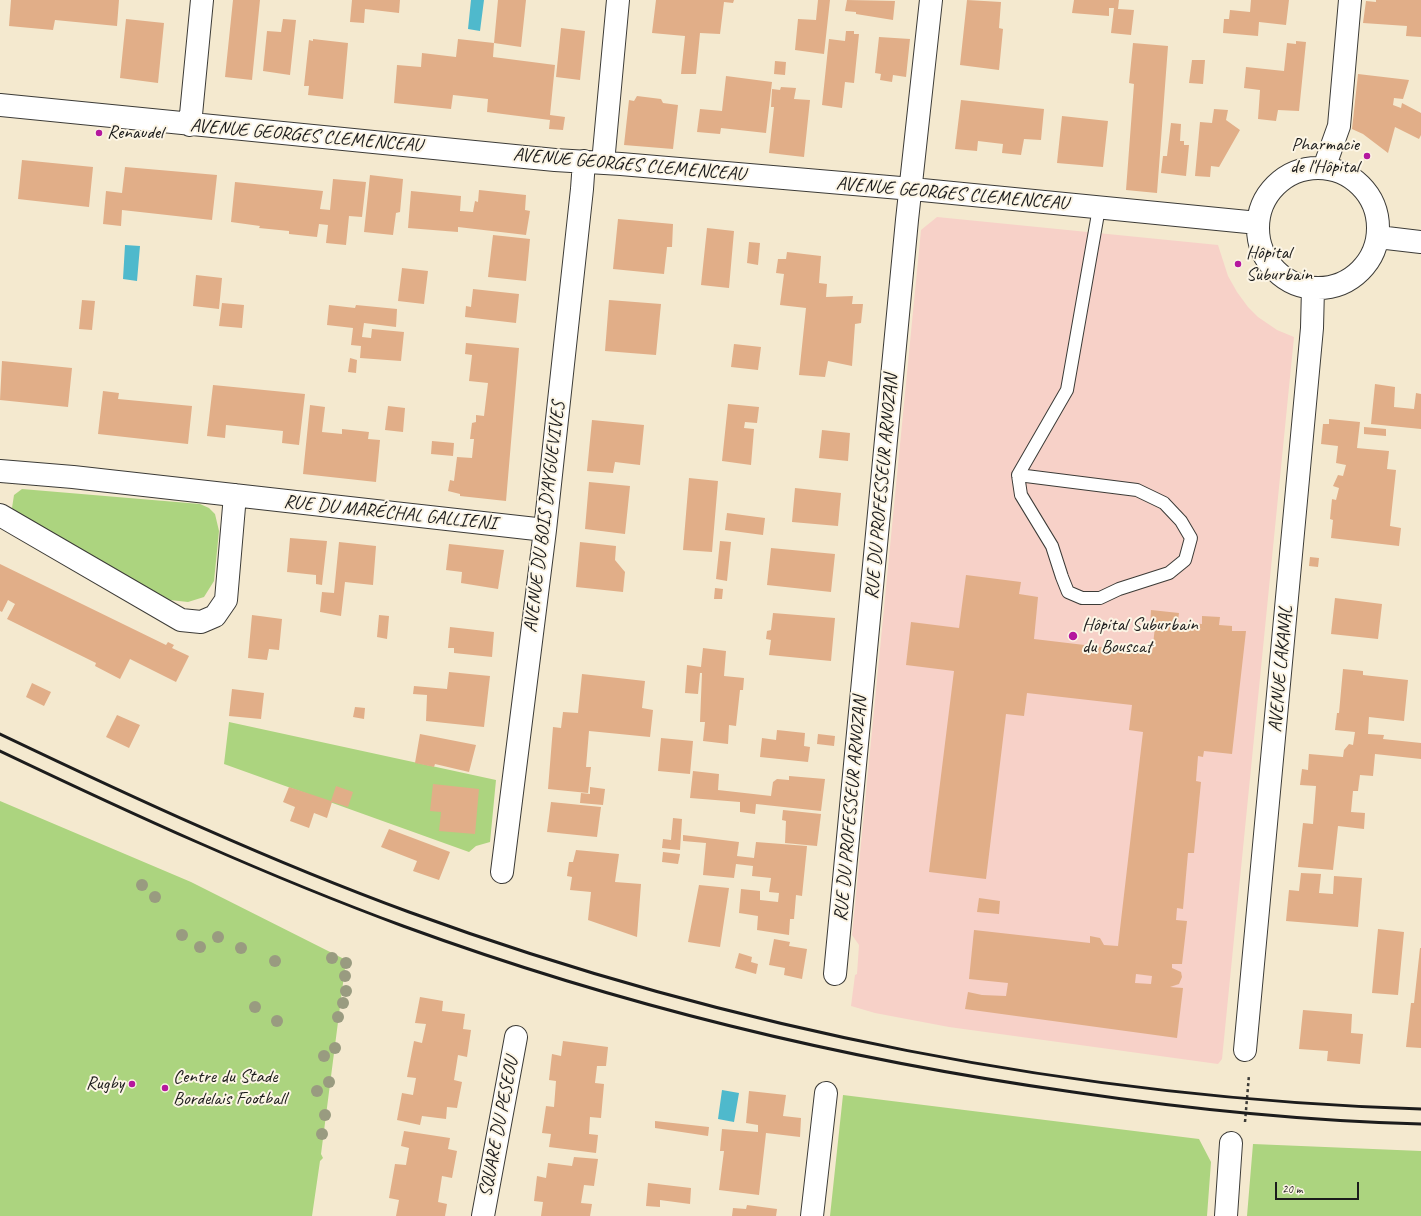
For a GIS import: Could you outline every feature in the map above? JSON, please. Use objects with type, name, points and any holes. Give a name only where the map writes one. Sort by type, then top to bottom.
[{"type":"street","points":[[190,125],[202,0]]},
{"type":"street","name":"AVENUE DU BOIS D'AYGUEVIVES","points":[[502,872],[545,530],[582,189],[593,162],[618,0]]},
{"type":"street","name":"RUE DU PROFESSEUR ARNOZAN","points":[[835,974],[906,236],[931,0]]},
{"type":"street","points":[[1324,168],[1339,126],[1350,0]]},
{"type":"street","name":"AVENUE GEORGES CLEMENCEAU","points":[[0,106],[593,162],[912,189],[1258,223]]},
{"type":"street","points":[[1324,168],[1340,172],[1350,178],[1366,192],[1374,206],[1378,222],[1378,237],[1370,259],[1355,276],[1335,286],[1312,288],[1297,284],[1283,277],[1271,266],[1263,253],[1259,238],[1258,223],[1263,203],[1274,188],[1288,176],[1306,169],[1324,168]]},
{"type":"street","points":[[1378,237],[1421,242]]},
{"type":"street","name":"AVENUE LAKANAL","points":[[1245,1050],[1312,336],[1312,288]]},
{"type":"street","name":"RUE DU MARÉCHAL GALLIENI","points":[[0,471],[235,495],[545,530]]},
{"type":"street","points":[[0,515],[181,620],[201,622],[216,616],[226,600],[235,495]]},
{"type":"street","name":"SQUARE DU PESEOU","points":[[483,1216],[516,1037]]},
{"type":"street","points":[[812,1216],[826,1093]]},
{"type":"street","points":[[1226,1216],[1231,1143]]},
{"type":"lane","points":[[1018,476],[1137,490],[1164,503],[1181,521],[1191,538],[1185,560],[1170,573],[1119,589],[1100,598],[1082,598],[1068,592],[1052,546],[1021,495],[1018,476],[1067,390],[1099,208]]},
{"type":"path","points":[[1231,1143],[1244,1135],[1250,1065],[1245,1050]]},
{"type":"shaded area","name":"Hôpital Suburbain du Bouscat","points":[[937,217],[1218,245],[1228,276],[1248,307],[1258,317],[1277,330],[1294,337],[1222,1059],[1218,1064],[949,1027],[875,1013],[851,1006],[855,975],[857,974],[859,945],[852,935],[921,230]]},
{"type":"green space","points":[[22,489],[200,504],[209,508],[215,514],[219,531],[214,581],[204,597],[188,602],[170,600],[26,519],[12,508],[14,495]]},
{"type":"green space","points":[[229,722],[496,780],[490,842],[476,846],[469,852],[224,764]]},
{"type":"green space","name":"Centre du Stade Bordelais Football","points":[[0,801],[191,882],[346,960],[321,1154],[323,1158],[320,1161],[312,1216],[0,1216]]},
{"type":"green space","points":[[843,1095],[1199,1139],[1211,1162],[1207,1216],[830,1216]]},
{"type":"green space","points":[[1253,1144],[1421,1151],[1421,1216],[1247,1216]]},
{"type":"water","points":[[471,0],[484,0],[480,31],[468,29]]},
{"type":"water","points":[[125,245],[140,246],[137,281],[123,279]]},
{"type":"water","points":[[722,1090],[739,1093],[734,1122],[718,1119]]},
{"type":"building","points":[[11,0],[119,0],[117,26],[55,20],[53,30],[9,26]]},
{"type":"building","points":[[233,0],[260,0],[252,80],[225,77]]},
{"type":"building","points":[[352,0],[400,0],[399,13],[365,9],[364,23],[350,22]]},
{"type":"building","points":[[498,0],[526,0],[521,47],[494,43]]},
{"type":"building","points":[[656,0],[734,0],[733,3],[724,2],[720,34],[700,33],[696,74],[681,74],[685,36],[652,33]]},
{"type":"building","points":[[818,0],[830,0],[824,54],[795,50],[798,19],[816,20]]},
{"type":"building","points":[[847,0],[895,1],[893,20],[845,11]]},
{"type":"building","points":[[967,0],[1001,2],[999,28],[1003,29],[999,70],[960,65]]},
{"type":"building","points":[[1074,0],[1119,0],[1118,9],[1134,10],[1131,35],[1111,33],[1114,8],[1109,8],[1109,16],[1072,13]]},
{"type":"building","points":[[1251,0],[1289,0],[1286,25],[1259,22],[1258,36],[1223,33],[1224,19],[1229,19],[1230,10],[1250,12]]},
{"type":"building","points":[[1376,0],[1421,0],[1421,37],[1406,36],[1407,26],[1363,23],[1366,1],[1376,2]]},
{"type":"building","points":[[126,19],[164,23],[158,83],[120,78]]},
{"type":"building","points":[[283,19],[296,20],[290,75],[263,71],[267,31],[281,32]]},
{"type":"building","points":[[561,28],[585,31],[580,80],[556,77]]},
{"type":"building","points":[[846,31],[854,31],[854,34],[859,34],[854,83],[845,82],[842,108],[822,105],[829,39],[845,41]]},
{"type":"building","points":[[879,37],[910,39],[906,77],[893,75],[892,82],[880,80],[881,74],[875,73]]},
{"type":"building","points":[[313,39],[348,43],[343,99],[308,95],[309,86],[304,86],[309,40],[313,41]]},
{"type":"building","points":[[458,39],[494,43],[493,57],[555,65],[550,115],[565,117],[563,130],[549,129],[550,120],[487,112],[488,99],[453,95],[451,109],[394,103],[397,65],[421,67],[422,53],[456,57]]},
{"type":"building","points":[[1296,41],[1306,42],[1299,111],[1278,110],[1276,121],[1258,119],[1260,90],[1244,88],[1246,67],[1284,71],[1287,43],[1296,44]]},
{"type":"building","points":[[1133,43],[1168,46],[1157,193],[1126,190],[1134,84],[1129,83]]},
{"type":"building","points":[[1192,60],[1205,60],[1203,84],[1189,83]]},
{"type":"building","points":[[775,61],[786,62],[785,75],[774,74]]},
{"type":"building","points":[[1358,74],[1409,80],[1403,99],[1394,98],[1393,105],[1401,108],[1402,103],[1421,113],[1421,135],[1419,139],[1395,127],[1388,153],[1363,134],[1352,129]]},
{"type":"building","points":[[726,76],[772,82],[766,133],[721,128],[720,134],[697,132],[700,109],[722,111]]},
{"type":"building","points":[[781,87],[796,88],[794,99],[810,100],[804,157],[769,153],[774,107],[771,107],[772,89],[780,90]]},
{"type":"building","points":[[637,96],[661,99],[663,103],[678,105],[673,149],[624,145],[629,100],[634,101]]},
{"type":"building","points":[[961,100],[1044,109],[1041,140],[1024,139],[1021,155],[1002,153],[1003,144],[978,141],[977,151],[955,149]]},
{"type":"building","points":[[1214,109],[1228,110],[1226,120],[1240,130],[1219,167],[1211,166],[1210,177],[1195,176],[1200,122],[1212,123]]},
{"type":"building","points":[[1062,116],[1108,121],[1103,167],[1057,163]]},
{"type":"building","points":[[1171,123],[1181,124],[1180,141],[1184,141],[1184,145],[1189,145],[1186,176],[1161,173],[1163,156],[1167,156]]},
{"type":"building","points":[[22,160],[93,167],[89,207],[18,199]]},
{"type":"building","points":[[125,167],[217,175],[212,220],[122,210],[121,226],[103,224],[106,191],[122,193]]},
{"type":"building","points":[[370,175],[403,179],[400,212],[396,213],[393,235],[364,232]]},
{"type":"building","points":[[333,179],[366,182],[362,217],[349,216],[346,245],[326,243],[328,225],[319,224],[317,237],[289,234],[289,231],[259,228],[260,226],[231,222],[235,182],[323,191],[320,209],[330,210]]},
{"type":"building","points":[[479,190],[526,195],[525,210],[530,211],[526,235],[458,227],[458,232],[408,228],[411,191],[461,196],[460,211],[473,212],[475,201],[478,202]]},
{"type":"building","points":[[618,219],[673,224],[672,247],[667,247],[664,274],[613,269]]},
{"type":"building","points":[[707,228],[734,231],[729,288],[701,285]]},
{"type":"building","points":[[493,235],[530,239],[526,281],[488,277]]},
{"type":"building","points":[[749,242],[760,243],[758,265],[747,263]]},
{"type":"building","points":[[787,252],[821,256],[819,283],[827,284],[826,297],[853,296],[852,304],[863,304],[861,323],[855,324],[852,366],[828,361],[825,377],[799,375],[806,308],[780,305],[784,274],[776,273],[778,259],[786,259]]},
{"type":"building","points":[[402,268],[428,271],[424,304],[398,301]]},
{"type":"building","points":[[196,275],[222,278],[219,309],[193,306]]},
{"type":"building","points":[[473,289],[519,294],[516,323],[465,317],[466,306],[471,307]]},
{"type":"building","points":[[82,300],[95,301],[92,330],[79,329]]},
{"type":"building","points":[[609,300],[661,304],[656,355],[605,351]]},
{"type":"building","points":[[222,303],[244,305],[242,328],[219,326]]},
{"type":"building","points":[[329,305],[355,308],[356,305],[397,309],[396,327],[364,323],[362,337],[371,338],[372,329],[404,332],[401,361],[360,358],[361,346],[351,345],[353,328],[327,325]]},
{"type":"building","points":[[466,343],[519,348],[506,501],[460,496],[460,494],[448,491],[450,480],[454,481],[457,457],[472,458],[474,439],[470,439],[472,423],[476,422],[476,415],[484,416],[488,383],[469,381],[472,355],[465,354]]},
{"type":"building","points":[[734,344],[761,347],[758,370],[731,367]]},
{"type":"building","points":[[350,358],[357,360],[356,373],[348,372]]},
{"type":"building","points":[[2,361],[72,368],[68,407],[0,400]]},
{"type":"building","points":[[1375,384],[1395,387],[1394,407],[1414,409],[1416,393],[1421,394],[1421,429],[1371,424]]},
{"type":"building","points":[[213,385],[305,394],[299,445],[282,443],[283,431],[226,425],[225,438],[207,436]]},
{"type":"building","points":[[103,391],[119,393],[118,399],[192,406],[188,444],[98,434]]},
{"type":"building","points":[[728,404],[759,407],[757,423],[745,422],[744,428],[754,429],[751,465],[722,461]]},
{"type":"building","points":[[310,405],[325,407],[322,432],[342,434],[342,429],[369,432],[368,439],[380,440],[376,482],[303,474]]},
{"type":"building","points":[[388,406],[405,408],[403,432],[385,430]]},
{"type":"building","points":[[1329,419],[1360,422],[1357,448],[1389,451],[1387,469],[1396,470],[1390,526],[1401,528],[1399,546],[1331,538],[1333,520],[1330,519],[1332,499],[1336,500],[1339,488],[1333,486],[1338,475],[1343,476],[1346,465],[1336,463],[1338,446],[1321,444],[1323,424],[1329,424]]},
{"type":"building","points":[[592,420],[644,425],[640,465],[615,462],[613,473],[587,471]]},
{"type":"building","points":[[1364,427],[1386,429],[1386,436],[1364,434]]},
{"type":"building","points":[[822,430],[850,433],[848,461],[819,458]]},
{"type":"building","points":[[432,441],[454,443],[453,456],[431,454]]},
{"type":"building","points":[[689,478],[718,481],[712,552],[683,550]]},
{"type":"building","points":[[589,482],[630,486],[625,534],[585,529]]},
{"type":"building","points":[[795,488],[841,493],[838,526],[792,522]]},
{"type":"building","points":[[727,513],[765,518],[763,535],[725,530]]},
{"type":"building","points":[[290,538],[327,541],[322,585],[316,584],[316,575],[287,572]]},
{"type":"building","points":[[720,541],[731,542],[727,581],[716,579]]},
{"type":"building","points":[[339,542],[376,546],[373,585],[345,582],[341,616],[320,612],[322,592],[334,593]]},
{"type":"building","points":[[580,542],[616,546],[615,560],[625,572],[623,592],[576,587]]},
{"type":"building","points":[[449,544],[504,550],[498,589],[461,583],[462,572],[446,570]]},
{"type":"building","points":[[771,548],[835,554],[831,592],[767,585]]},
{"type":"building","points":[[1310,557],[1319,558],[1318,567],[1309,566]]},
{"type":"building","points":[[0,564],[166,645],[168,642],[174,645],[172,648],[189,656],[176,682],[130,659],[120,679],[95,666],[96,663],[7,619],[15,604],[8,600],[2,612],[0,611]]},
{"type":"building","points":[[966,575],[1021,582],[1019,594],[1038,597],[1034,639],[1152,653],[1155,627],[1150,626],[1151,610],[1179,613],[1177,627],[1188,628],[1189,623],[1202,624],[1202,616],[1220,617],[1219,625],[1232,626],[1232,631],[1246,631],[1232,754],[1204,751],[1203,757],[1198,756],[1196,781],[1201,782],[1194,853],[1188,853],[1183,909],[1177,908],[1176,920],[1187,921],[1182,964],[1172,964],[1172,968],[1181,972],[1182,977],[1179,984],[1170,987],[1183,988],[1177,1038],[965,1009],[968,992],[982,995],[1006,996],[1008,983],[969,979],[974,930],[1090,943],[1090,936],[1100,938],[1104,945],[1118,946],[1143,732],[1129,730],[1132,705],[1027,693],[1024,716],[1006,714],[986,879],[929,872],[954,671],[906,665],[911,622],[959,628]],"holes":[[[1136,974],[1152,976],[1151,984],[1135,983]]]},
{"type":"building","points":[[715,588],[723,589],[722,599],[714,599]]},
{"type":"building","points":[[1335,598],[1382,604],[1378,639],[1331,634]]},
{"type":"building","points":[[773,613],[835,618],[831,661],[769,655],[771,640],[766,639],[767,631],[771,630]]},
{"type":"building","points":[[252,615],[282,619],[279,650],[269,649],[267,660],[248,658]]},
{"type":"building","points":[[379,615],[389,616],[387,639],[377,637]]},
{"type":"building","points":[[450,627],[494,632],[492,657],[454,653],[454,648],[448,648]]},
{"type":"building","points":[[703,648],[726,651],[724,676],[744,678],[743,690],[740,690],[736,726],[729,725],[728,744],[703,741],[705,722],[700,722],[702,673],[700,673],[698,694],[685,693],[687,665],[701,667]]},
{"type":"building","points":[[1343,669],[1363,671],[1363,675],[1408,680],[1404,721],[1369,717],[1368,734],[1384,735],[1383,739],[1421,743],[1421,759],[1375,754],[1373,776],[1360,775],[1358,791],[1353,791],[1351,812],[1365,813],[1364,829],[1338,826],[1333,870],[1298,867],[1303,823],[1313,824],[1316,786],[1300,785],[1302,769],[1308,770],[1309,754],[1343,757],[1344,750],[1349,744],[1353,745],[1355,732],[1335,730],[1337,713],[1339,713]]},
{"type":"building","points":[[449,672],[490,676],[484,727],[426,721],[427,695],[413,694],[414,686],[447,689]]},
{"type":"building","points":[[582,674],[645,681],[642,708],[653,710],[650,737],[589,731],[586,767],[591,767],[588,793],[548,789],[553,727],[561,728],[563,712],[578,713]]},
{"type":"building","points":[[32,683],[51,692],[44,706],[26,697]]},
{"type":"building","points":[[232,689],[264,693],[261,719],[229,716]]},
{"type":"building","points":[[355,707],[365,708],[364,719],[353,717]]},
{"type":"building","points":[[117,715],[140,725],[129,748],[106,737]]},
{"type":"building","points":[[777,730],[805,733],[804,746],[810,747],[808,762],[760,757],[762,738],[776,740]]},
{"type":"building","points":[[420,734],[476,745],[469,772],[435,764],[434,767],[415,763]]},
{"type":"building","points":[[818,734],[835,736],[834,746],[817,744]]},
{"type":"building","points":[[661,738],[693,741],[690,774],[658,771]]},
{"type":"building","points":[[693,771],[719,774],[718,790],[771,796],[773,782],[777,779],[789,780],[789,776],[825,779],[821,811],[756,804],[755,814],[740,812],[740,802],[690,798]]},
{"type":"building","points":[[433,784],[479,789],[475,834],[439,831],[441,812],[430,811]]},
{"type":"building","points":[[336,786],[353,792],[348,807],[332,802],[327,818],[314,813],[309,828],[290,821],[295,807],[283,802],[289,787],[331,801]]},
{"type":"building","points":[[590,787],[605,789],[603,805],[580,803],[581,793],[590,794]]},
{"type":"building","points":[[551,802],[601,807],[597,837],[547,832]]},
{"type":"building","points":[[783,810],[821,814],[817,846],[785,843],[786,821],[782,820]]},
{"type":"building","points":[[673,818],[682,819],[680,850],[662,848],[663,839],[671,840]]},
{"type":"building","points":[[389,829],[450,852],[439,880],[413,871],[417,861],[381,847]]},
{"type":"building","points":[[683,835],[739,842],[737,856],[754,858],[756,842],[807,846],[802,896],[796,895],[794,919],[790,919],[789,935],[757,930],[758,916],[739,913],[741,889],[760,891],[760,900],[778,902],[779,893],[769,892],[771,878],[752,876],[753,866],[736,864],[734,878],[703,875],[706,843],[683,841]]},
{"type":"building","points":[[576,850],[619,854],[615,882],[641,884],[637,937],[588,920],[591,892],[570,890],[572,877],[567,876],[569,862],[573,862]]},
{"type":"building","points":[[663,852],[680,854],[678,864],[662,862]]},
{"type":"building","points":[[1301,873],[1321,874],[1319,893],[1333,894],[1334,876],[1362,878],[1358,927],[1286,921],[1289,890],[1299,891]]},
{"type":"building","points":[[699,885],[729,888],[720,947],[688,942]]},
{"type":"building","points":[[979,898],[1000,901],[999,914],[977,912]]},
{"type":"building","points":[[1378,929],[1404,932],[1398,995],[1372,993]]},
{"type":"building","points":[[774,939],[790,942],[789,946],[807,949],[802,979],[784,975],[785,968],[769,965]]},
{"type":"building","points":[[1420,948],[1421,1048],[1406,1047],[1411,1003],[1414,1003]]},
{"type":"building","points":[[739,953],[752,957],[751,962],[758,964],[756,974],[735,968]]},
{"type":"building","points":[[420,997],[443,1001],[442,1011],[465,1014],[463,1029],[471,1030],[467,1057],[458,1055],[454,1080],[462,1082],[457,1108],[447,1107],[446,1119],[422,1116],[420,1125],[397,1120],[402,1093],[413,1095],[416,1078],[407,1077],[414,1041],[422,1043],[426,1024],[415,1023]]},
{"type":"building","points":[[1303,1010],[1352,1014],[1351,1033],[1363,1034],[1360,1064],[1327,1061],[1328,1051],[1299,1049]]},
{"type":"building","points":[[563,1041],[608,1047],[606,1066],[597,1066],[595,1083],[604,1084],[601,1118],[590,1117],[589,1134],[598,1135],[596,1153],[549,1147],[551,1134],[542,1133],[546,1106],[554,1107],[556,1081],[549,1080],[552,1054],[561,1056]]},
{"type":"building","points":[[749,1091],[786,1095],[783,1116],[801,1118],[800,1137],[766,1133],[759,1195],[719,1190],[724,1151],[720,1151],[722,1129],[758,1132],[758,1125],[746,1123]]},
{"type":"building","points":[[655,1121],[709,1127],[708,1136],[655,1128]]},
{"type":"building","points":[[404,1131],[450,1138],[448,1149],[457,1151],[452,1178],[442,1176],[438,1202],[447,1204],[445,1216],[396,1216],[399,1200],[389,1198],[395,1164],[406,1165],[409,1148],[401,1146]]},
{"type":"building","points":[[574,1157],[598,1159],[594,1186],[584,1185],[581,1203],[592,1204],[590,1216],[541,1216],[543,1202],[534,1201],[537,1176],[546,1178],[548,1163],[572,1166]]},
{"type":"building","points":[[648,1183],[691,1188],[690,1204],[660,1200],[660,1207],[646,1206]]},
{"type":"building","points":[[747,1205],[777,1209],[776,1216],[732,1216],[733,1208],[746,1209]]},
{"type":"railway","points":[[0,734],[101,782],[305,872],[409,912],[531,954],[655,991],[781,1023],[908,1051],[1035,1073],[1164,1090],[1292,1102],[1421,1109]]},
{"type":"railway","points":[[0,751],[199,843],[351,906],[484,955],[650,1005],[734,1027],[818,1046],[902,1064],[988,1079],[1203,1109],[1333,1120],[1421,1124]]},
{"type":"place","name":"Renaudel","points":[[99,133]]},
{"type":"place","name":"Pharmacie de l'Hôpital","points":[[1367,156]]},
{"type":"place","name":"Hôpital Suburbain","points":[[1238,264]]},
{"type":"place","name":"Hôpital Suburbain du Bouscat","points":[[1073,636]]},
{"type":"place","name":"Rugby","points":[[132,1084]]},
{"type":"place","name":"Centre du Stade Bordelais Football","points":[[165,1088]]}]
